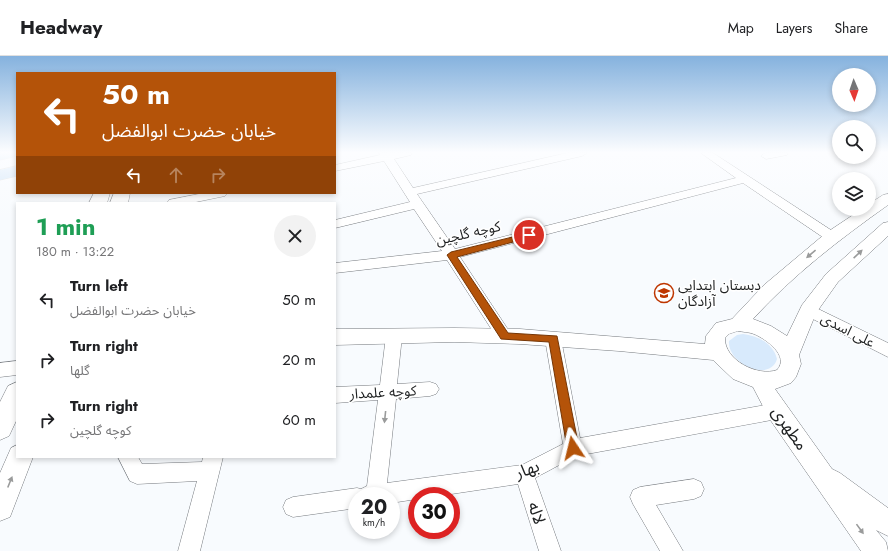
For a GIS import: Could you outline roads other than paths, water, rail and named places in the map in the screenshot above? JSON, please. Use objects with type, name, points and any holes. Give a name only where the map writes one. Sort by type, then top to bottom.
[{"type":"main road","points":[[0,428],[16,394]]},
{"type":"main road","points":[[0,507],[24,458]]},
{"type":"street","points":[[400,176],[505,337]]},
{"type":"street","points":[[410,192],[480,176]]},
{"type":"street","points":[[741,176],[832,237]]},
{"type":"street","name":"کوچه گلچین","points":[[336,268],[451,255],[745,179]]},
{"type":"street","points":[[176,202],[215,194]]},
{"type":"street","points":[[738,324],[770,289],[832,237],[888,198]]},
{"type":"street","points":[[336,224],[418,204]]},
{"type":"street","points":[[789,354],[808,310],[832,278],[888,227]]},
{"type":"street","name":"علی اسدی","points":[[808,310],[888,350]]},
{"type":"street","points":[[738,324],[756,327],[773,336],[783,344],[792,363],[790,372],[783,378],[772,381],[760,381],[746,377],[724,362],[717,353],[715,340],[720,329],[728,325],[738,324]]},
{"type":"street","points":[[336,337],[454,335],[553,339],[717,353]]},
{"type":"street","points":[[369,487],[388,392],[394,336]]},
{"type":"street","points":[[553,339],[573,448]]},
{"type":"street","points":[[0,370],[16,368]]},
{"type":"street","name":"مطهری","points":[[760,381],[777,411],[877,551]]},
{"type":"street","name":"کوچه علمدار","points":[[336,394],[430,389]]},
{"type":"street","name":"بهار","points":[[400,491],[524,474],[573,448],[777,411]]},
{"type":"street","points":[[129,458],[137,474],[211,464],[189,551]]},
{"type":"street","name":"لاله","points":[[524,474],[550,551]]},
{"type":"street","name":"مطهری","points":[[822,474],[888,523]]},
{"type":"street","points":[[672,551],[640,498],[694,489]]},
{"type":"street","name":"بهار","points":[[293,507],[348,499]]},
{"type":"place","name":"دبستان ابتدایی آزادگان","points":[[664,293]]}]
